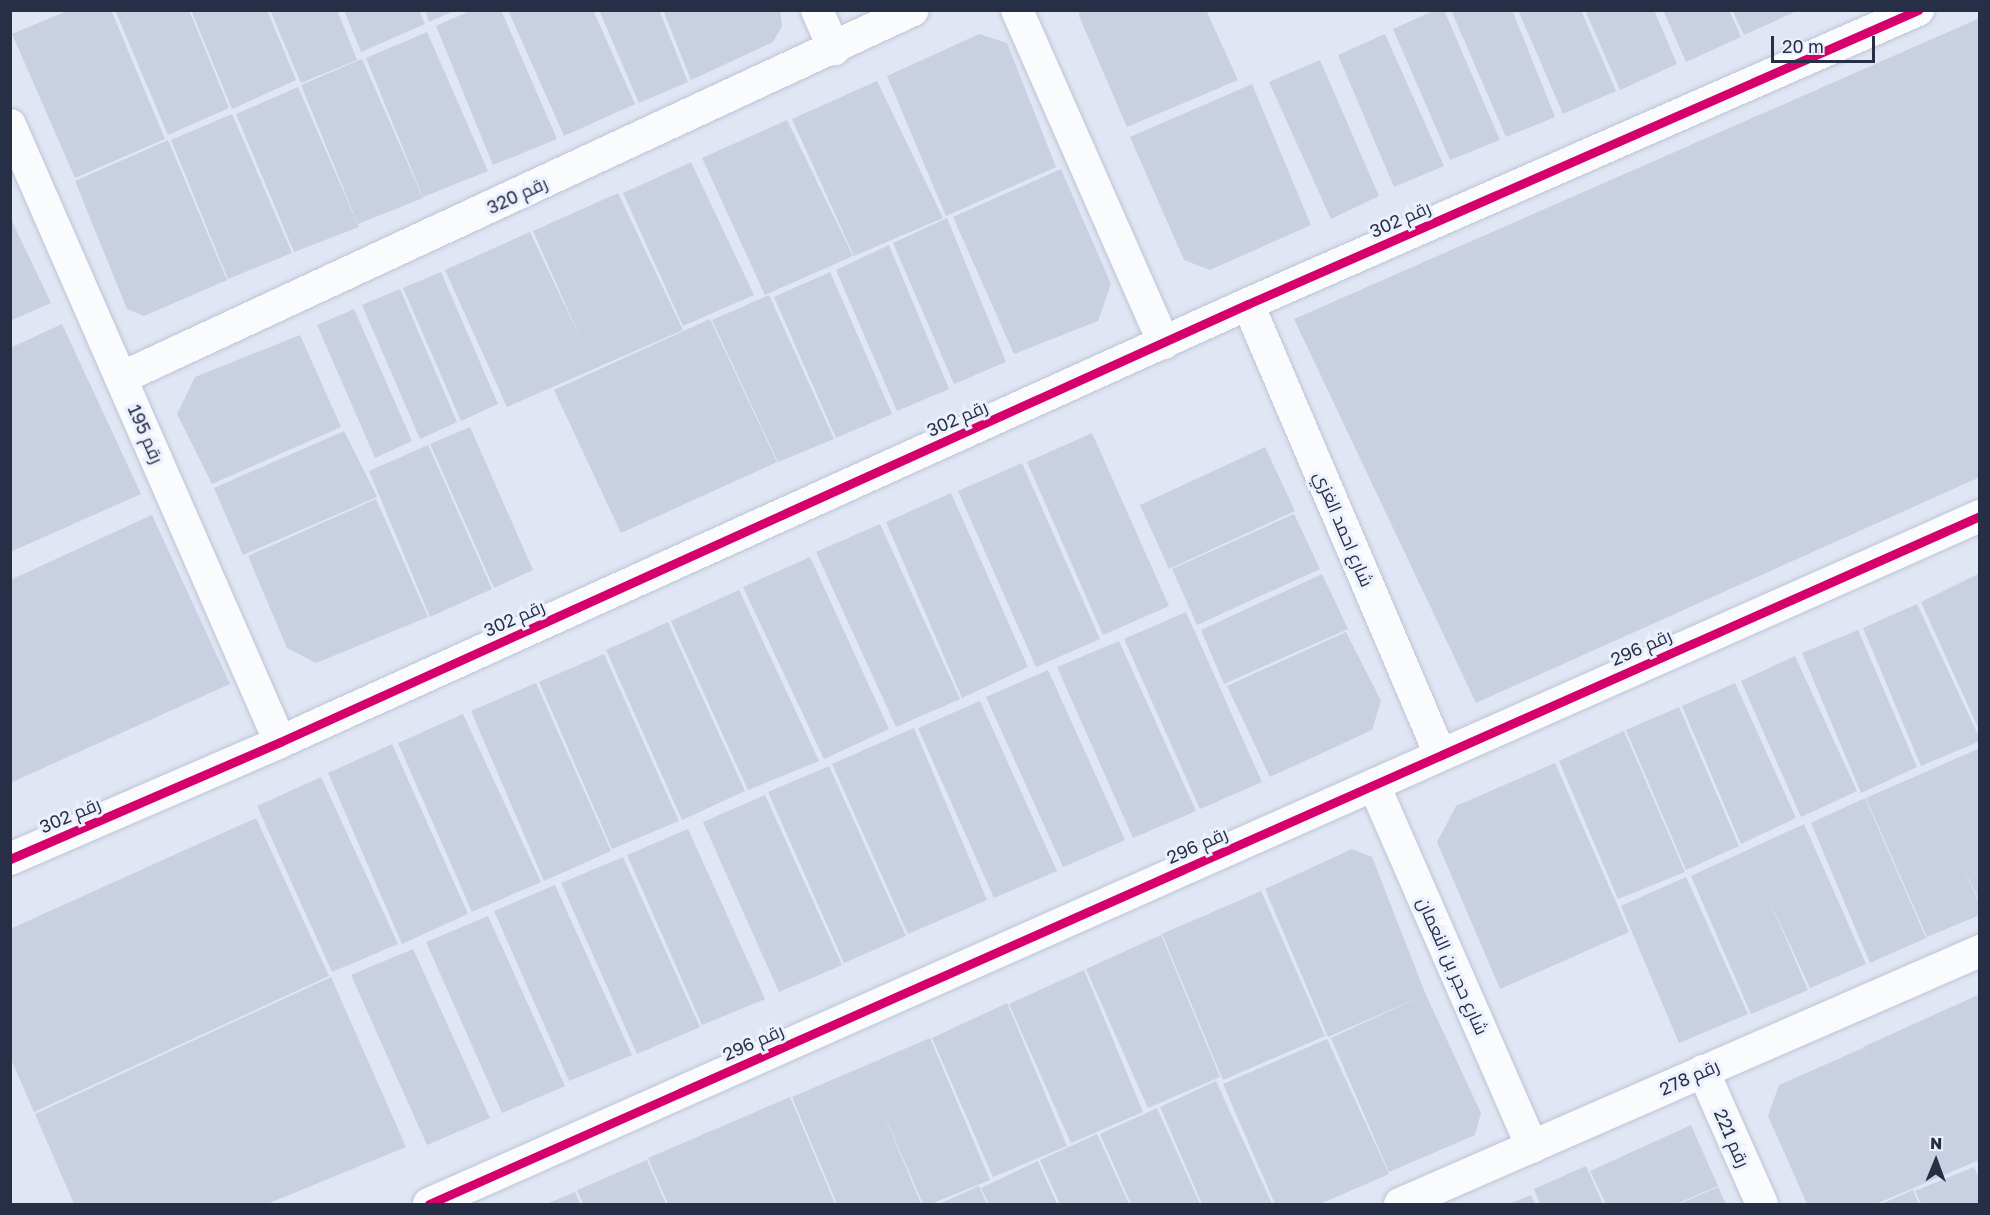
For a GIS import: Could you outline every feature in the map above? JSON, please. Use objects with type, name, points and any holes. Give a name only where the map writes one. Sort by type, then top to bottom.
[{"type":"street","points":[[817,10],[834,49]]},
{"type":"street","name":"رقم 320","points":[[121,378],[834,49],[913,10]]},
{"type":"street","points":[[1017,10],[1164,343]]},
{"type":"street","name":"رقم 302","points":[[10,859],[280,742],[1248,304],[1918,10]]},
{"type":"street","name":"رقم 195","points":[[10,125],[280,742]]},
{"type":"street","name":"شارع احمد الغزي","points":[[1248,304],[1440,754]]},
{"type":"street","name":"رقم 296","points":[[429,1204],[1980,516]]},
{"type":"street","name":"شارع حجر بن النعمان","points":[[1374,785],[1532,1148]]},
{"type":"street","name":"رقم 278","points":[[1400,1204],[1980,951]]},
{"type":"street","name":"رقم 221","points":[[1703,1071],[1762,1204]]},
{"type":"building","points":[[69,10],[111,10],[165,139],[75,178],[12,34]]},
{"type":"building","points":[[115,10],[189,10],[229,108],[168,135]]},
{"type":"building","points":[[191,10],[267,10],[296,80],[232,109]]},
{"type":"building","points":[[270,10],[337,10],[357,60],[301,83]]},
{"type":"building","points":[[344,10],[419,10],[425,24],[361,52]]},
{"type":"building","points":[[425,10],[456,10],[429,22]]},
{"type":"building","points":[[472,10],[501,10],[557,139],[493,165],[436,26]]},
{"type":"building","points":[[508,10],[593,10],[635,104],[564,136]]},
{"type":"building","points":[[599,10],[659,10],[688,82],[639,103]]},
{"type":"building","points":[[663,10],[780,10],[782,26],[773,42],[691,80]]},
{"type":"building","points":[[1080,10],[1206,10],[1238,80],[1127,127],[1079,16]]},
{"type":"building","points":[[1435,10],[1444,10],[1500,140],[1450,160],[1393,29]]},
{"type":"building","points":[[1451,10],[1512,10],[1555,117],[1506,137]]},
{"type":"building","points":[[1518,10],[1581,10],[1616,91],[1563,114]]},
{"type":"building","points":[[1585,10],[1654,10],[1677,64],[1620,90]]},
{"type":"building","points":[[1663,10],[1729,10],[1741,37],[1686,62]]},
{"type":"building","points":[[1732,10],[1799,10],[1744,35]]},
{"type":"building","points":[[1980,18],[1980,477],[1476,703],[1294,319]]},
{"type":"building","points":[[427,32],[488,171],[423,197],[366,58]]},
{"type":"building","points":[[979,34],[1007,43],[1056,167],[946,216],[887,76]]},
{"type":"building","points":[[1385,34],[1444,166],[1394,187],[1338,55]]},
{"type":"building","points":[[362,59],[423,198],[358,224],[301,85]]},
{"type":"building","points":[[1320,60],[1379,196],[1331,219],[1269,82]]},
{"type":"building","points":[[877,81],[943,218],[854,256],[792,119]]},
{"type":"building","points":[[1252,84],[1311,225],[1210,270],[1184,260],[1130,137]]},
{"type":"building","points":[[298,87],[359,227],[294,252],[236,114]]},
{"type":"building","points":[[232,114],[292,253],[228,279],[171,140]]},
{"type":"building","points":[[787,120],[853,256],[765,295],[702,158]]},
{"type":"building","points":[[168,140],[227,280],[144,316],[127,309],[75,181]]},
{"type":"building","points":[[691,162],[754,295],[683,326],[623,193]]},
{"type":"building","points":[[1061,169],[1111,284],[1098,321],[1014,354],[953,217]]},
{"type":"building","points":[[618,193],[683,330],[507,407],[445,270],[530,232],[583,344],[533,231]]},
{"type":"building","points":[[10,217],[51,303],[10,321]]},
{"type":"building","points":[[947,218],[1006,362],[954,384],[893,243]]},
{"type":"building","points":[[889,245],[949,389],[897,411],[836,270]]},
{"type":"building","points":[[441,272],[498,404],[461,421],[403,288]]},
{"type":"building","points":[[830,272],[892,414],[836,438],[774,297]]},
{"type":"building","points":[[400,289],[457,422],[420,439],[362,305]]},
{"type":"building","points":[[769,295],[834,439],[778,462],[712,320]]},
{"type":"building","points":[[354,309],[412,441],[375,458],[317,325]]},
{"type":"building","points":[[710,319],[777,462],[621,533],[554,390]]},
{"type":"building","points":[[62,324],[141,494],[10,552],[10,348]]},
{"type":"building","points":[[300,335],[341,427],[212,484],[177,414],[195,377]]},
{"type":"building","points":[[470,427],[533,570],[494,588],[430,444]]},
{"type":"building","points":[[344,431],[377,497],[243,555],[214,488]]},
{"type":"building","points":[[1092,433],[1169,606],[1103,635],[1027,462]]},
{"type":"building","points":[[428,445],[492,589],[430,617],[369,471]]},
{"type":"building","points":[[1265,447],[1295,511],[1169,569],[1140,505]]},
{"type":"building","points":[[1022,463],[1100,639],[1036,667],[958,491]]},
{"type":"building","points":[[951,493],[1028,667],[962,698],[886,522]]},
{"type":"building","points":[[376,499],[428,617],[316,663],[287,648],[248,556]]},
{"type":"building","points":[[1294,514],[1320,569],[1197,625],[1172,569]]},
{"type":"building","points":[[152,515],[230,684],[10,783],[10,580]]},
{"type":"building","points":[[880,524],[960,699],[896,727],[816,552]]},
{"type":"building","points":[[810,557],[889,729],[824,759],[743,587]]},
{"type":"building","points":[[1322,574],[1348,629],[1224,684],[1201,630]]},
{"type":"building","points":[[1978,574],[1980,578],[1980,732],[1921,602]]},
{"type":"building","points":[[739,590],[819,761],[748,790],[671,621]]},
{"type":"building","points":[[1917,604],[1980,739],[1980,741],[1921,766],[1863,628]]},
{"type":"building","points":[[1186,612],[1262,782],[1200,809],[1124,639]]},
{"type":"building","points":[[668,622],[745,791],[682,820],[606,650]]},
{"type":"building","points":[[1858,630],[1917,767],[1861,793],[1802,653]]},
{"type":"building","points":[[1346,632],[1381,701],[1372,730],[1270,777],[1227,686]]},
{"type":"building","points":[[1119,641],[1196,811],[1133,838],[1057,667]]},
{"type":"building","points":[[604,654],[679,821],[612,849],[539,682]]},
{"type":"building","points":[[1795,656],[1857,791],[1801,817],[1741,681]]},
{"type":"building","points":[[1048,670],[1125,840],[1063,867],[986,697]]},
{"type":"building","points":[[536,683],[611,851],[544,881],[471,711]]},
{"type":"building","points":[[1735,683],[1796,818],[1741,844],[1682,706]]},
{"type":"building","points":[[980,701],[1057,871],[994,898],[918,728]]},
{"type":"building","points":[[1679,707],[1739,846],[1686,870],[1626,730]]},
{"type":"building","points":[[463,714],[541,882],[472,912],[398,743]]},
{"type":"building","points":[[914,728],[987,900],[908,934],[832,764]]},
{"type":"building","points":[[1624,731],[1685,872],[1618,899],[1559,761]]},
{"type":"building","points":[[392,744],[468,914],[402,944],[328,773]]},
{"type":"building","points":[[1980,748],[1980,902],[1962,865],[1980,905],[1980,915],[1927,937],[1866,798]]},
{"type":"building","points":[[1555,763],[1629,932],[1500,989],[1437,842],[1456,806]]},
{"type":"building","points":[[829,766],[906,936],[844,963],[768,792]]},
{"type":"building","points":[[321,777],[398,944],[332,972],[257,806]]},
{"type":"building","points":[[765,795],[842,965],[779,992],[703,822]]},
{"type":"building","points":[[1865,798],[1926,938],[1870,963],[1811,823]]},
{"type":"building","points":[[256,818],[329,976],[34,1112],[10,1057],[10,929]]},
{"type":"building","points":[[1804,824],[1866,964],[1810,988],[1768,897],[1808,990],[1751,1014],[1691,876]]},
{"type":"building","points":[[688,829],[765,999],[702,1025],[627,855]]},
{"type":"building","points":[[1352,849],[1372,857],[1426,995],[1481,1113],[1475,1135],[1389,1172],[1331,1038],[1422,996],[1328,1037],[1265,889]]},
{"type":"building","points":[[623,857],[700,1027],[637,1054],[561,883]]},
{"type":"building","points":[[1686,877],[1748,1014],[1679,1043],[1621,906]]},
{"type":"building","points":[[555,885],[632,1055],[569,1081],[494,911]]},
{"type":"building","points":[[1261,891],[1325,1036],[1223,1080],[1162,934]]},
{"type":"building","points":[[488,916],[565,1086],[502,1113],[426,942]]},
{"type":"building","points":[[1161,935],[1220,1077],[1148,1108],[1086,969]]},
{"type":"building","points":[[413,949],[490,1118],[427,1145],[351,975]]},
{"type":"building","points":[[1084,970],[1143,1112],[1071,1143],[1009,1004]]},
{"type":"building","points":[[331,977],[406,1147],[267,1204],[74,1204],[35,1114]]},
{"type":"building","points":[[1978,995],[1979,1160],[1876,1204],[1807,1204],[1768,1116],[1779,1085],[1863,1048],[1869,1060],[1863,1047]]},
{"type":"building","points":[[1007,1003],[1067,1146],[993,1177],[932,1038]]},
{"type":"building","points":[[930,1038],[990,1180],[931,1204],[923,1204],[880,1105],[921,1204],[837,1204],[792,1097]]},
{"type":"building","points":[[1327,1039],[1389,1174],[1320,1204],[1275,1204],[1223,1084]]},
{"type":"building","points":[[1216,1081],[1272,1204],[1202,1204],[1160,1107]]},
{"type":"building","points":[[790,1097],[835,1204],[668,1204],[648,1158]]},
{"type":"building","points":[[1157,1108],[1200,1204],[1131,1204],[1100,1134]]},
{"type":"building","points":[[1691,1125],[1718,1186],[1676,1204],[1606,1204],[1590,1171]]},
{"type":"building","points":[[1097,1134],[1129,1204],[1060,1204],[1040,1160]]},
{"type":"building","points":[[647,1160],[666,1204],[583,1204],[577,1190]]},
{"type":"building","points":[[1038,1161],[1057,1204],[989,1204],[981,1188]]},
{"type":"building","points":[[1586,1166],[1603,1204],[1540,1204],[1534,1189]]},
{"type":"building","points":[[1974,1167],[1980,1181],[1980,1204],[1921,1204],[1915,1191]]},
{"type":"building","points":[[979,1186],[987,1204],[939,1204]]},
{"type":"building","points":[[1718,1187],[1726,1204],[1679,1204]]},
{"type":"building","points":[[1913,1190],[1919,1204],[1881,1204]]},
{"type":"building","points":[[575,1192],[580,1204],[546,1204]]},
{"type":"building","points":[[1531,1195],[1535,1204],[1509,1204]]},
{"type":"cycle path","points":[[10,859],[280,742],[1248,304],[1918,10]]},
{"type":"cycle path","points":[[429,1204],[1980,516]]}]
